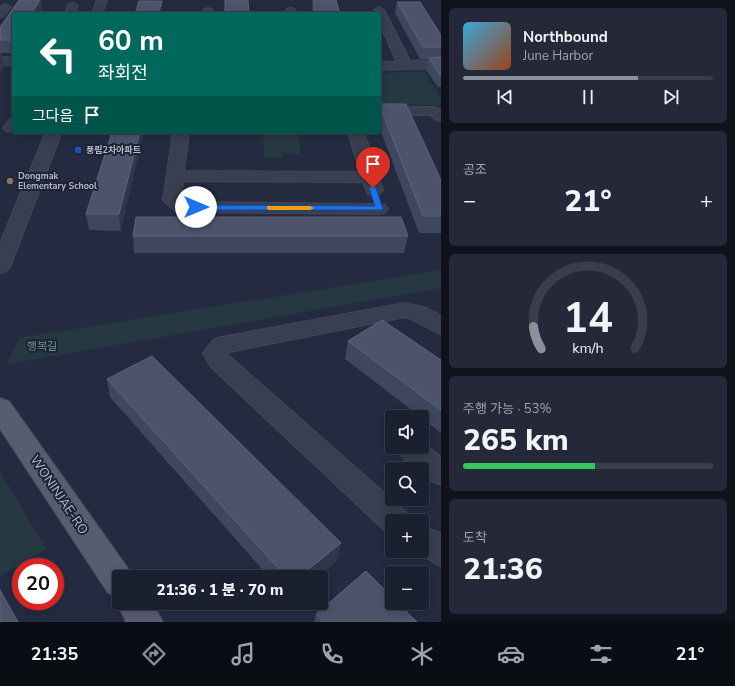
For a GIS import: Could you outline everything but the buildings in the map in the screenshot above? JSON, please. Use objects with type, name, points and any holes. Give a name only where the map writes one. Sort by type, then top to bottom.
[{"type":"main road","name":"WONINJAE-RO","points":[[0,408],[112,572]]},
{"type":"main road","points":[[138,610],[146,622]]},
{"type":"street","points":[[97,12],[102,0]]},
{"type":"street","points":[[381,14],[405,65]]},
{"type":"street","points":[[0,60],[12,61]]},
{"type":"street","points":[[381,66],[441,64]]},
{"type":"street","points":[[381,111],[433,111],[441,117]]},
{"type":"street","points":[[0,267],[53,134]]},
{"type":"street","points":[[181,134],[172,200],[181,207],[381,214],[357,134]]},
{"type":"street","points":[[175,176],[370,177]]},
{"type":"street","points":[[386,514],[219,362],[215,353],[222,345],[405,310],[419,313],[441,326]]},
{"type":"street","points":[[418,454],[441,473]]},
{"type":"street","points":[[429,542],[441,552]]},
{"type":"green space","points":[[425,72],[441,99],[441,105],[381,104],[381,73]]},
{"type":"green space","points":[[263,134],[298,134],[301,154],[282,153],[282,158],[264,158]]},
{"type":"green space","name":"행복길","points":[[441,270],[441,288],[7,364],[19,338]]},
{"type":"green space","points":[[0,471],[46,549],[31,558],[12,558],[12,569],[0,576]]},
{"type":"slow traffic","points":[[269,208],[310,208]]},
{"type":"place","name":"풍림2차아파트","points":[[78,150]]},
{"type":"place","name":"Dongmak Elementary School","points":[[10,181]]},
{"type":"route","points":[[196,207],[379,209],[373,188]]}]
